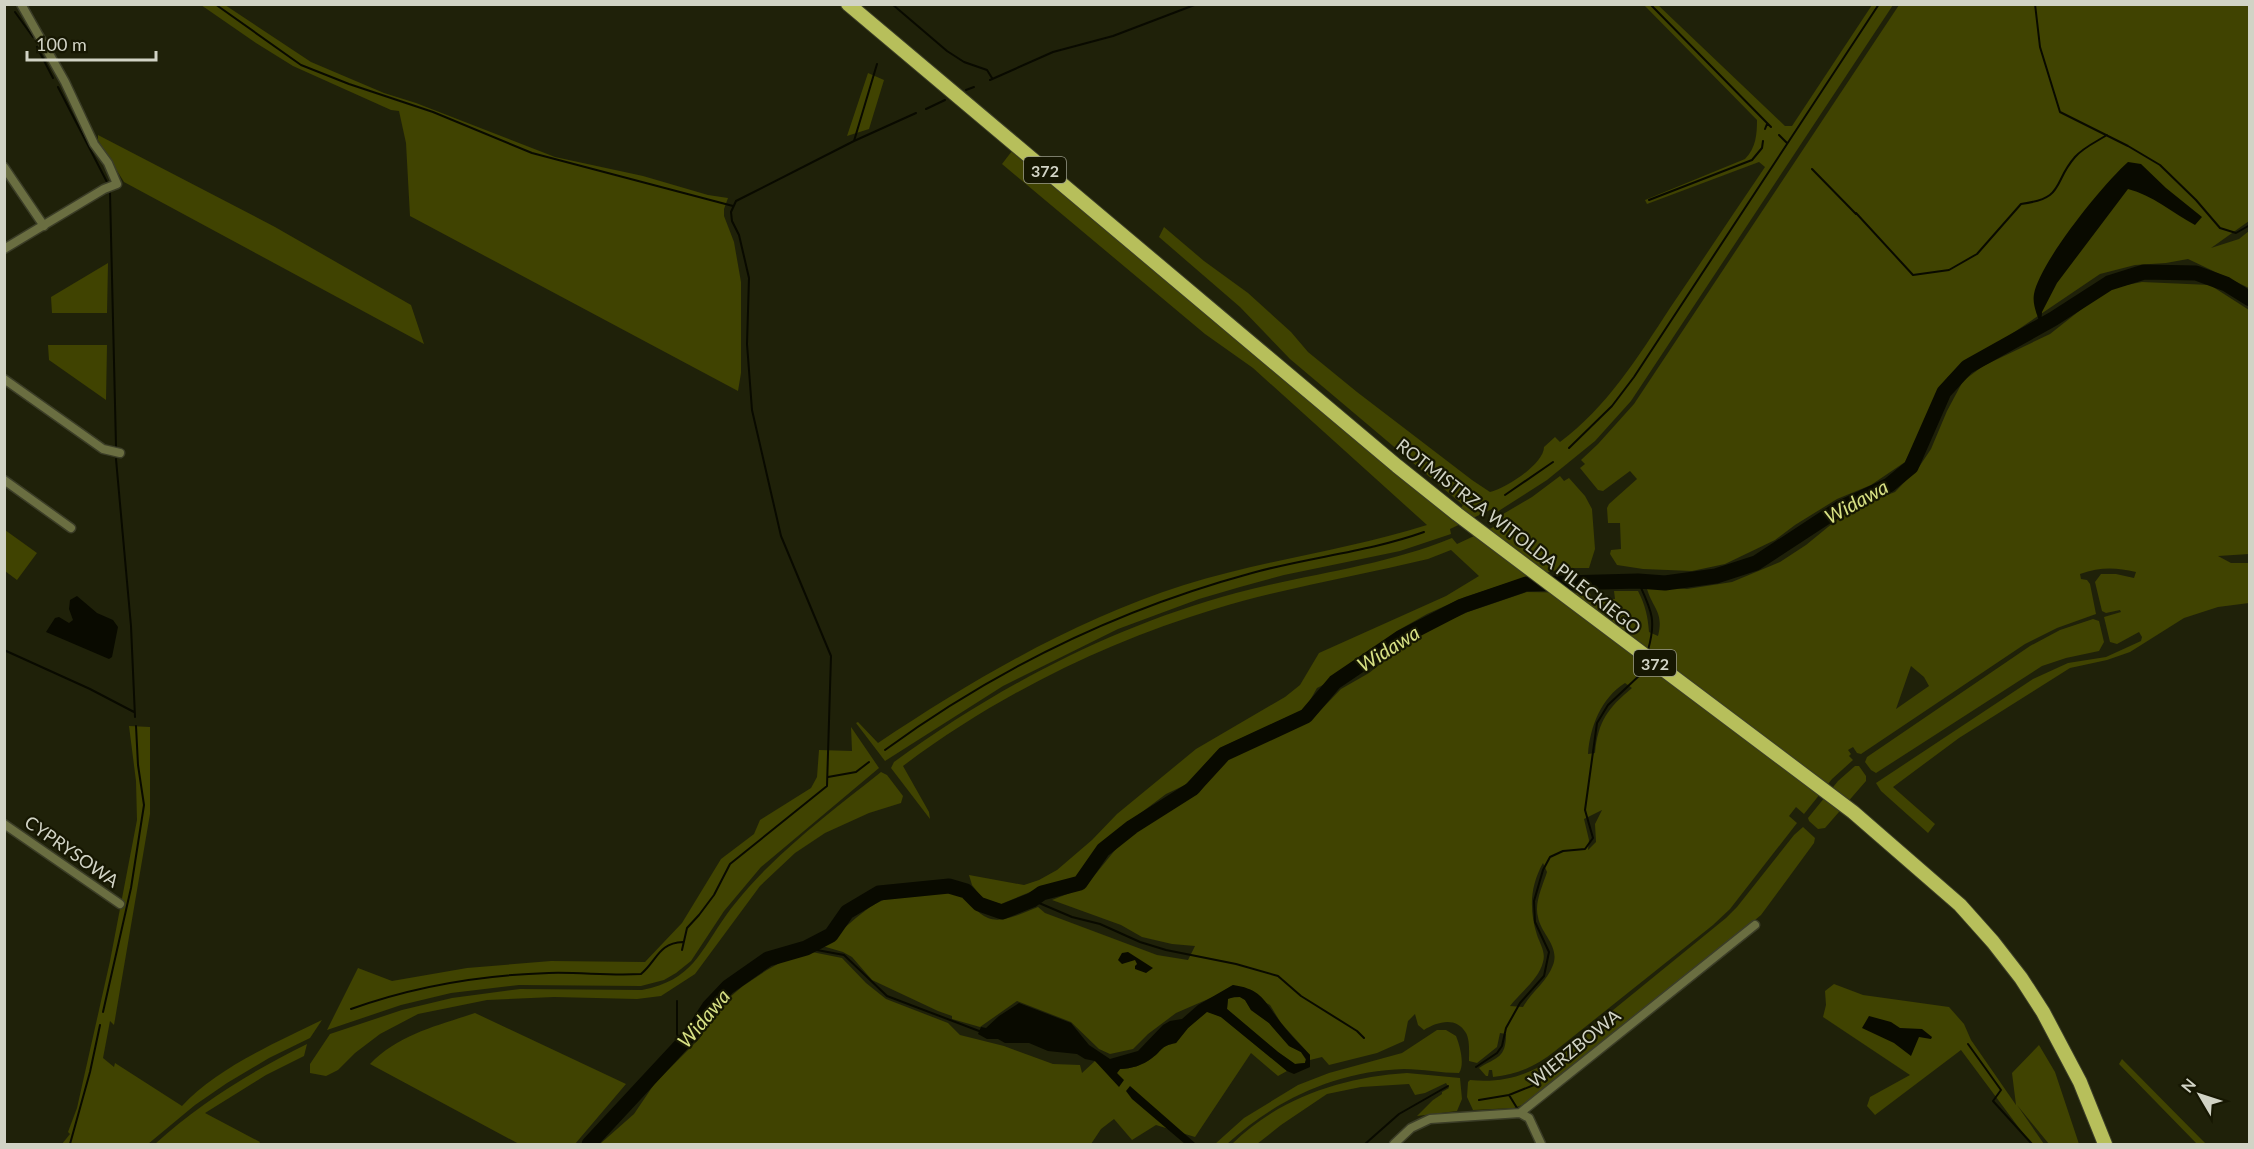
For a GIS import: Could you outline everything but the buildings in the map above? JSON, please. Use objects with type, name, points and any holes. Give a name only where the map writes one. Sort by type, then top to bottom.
[{"type":"main road","name":"ROTMISTRZA WITOLDA PILECKIEGO","points":[[848,4],[1379,451],[1457,514],[1853,812],[1960,905],[2021,978],[2066,1052],[2105,1144]]},
{"type":"street","points":[[4,249],[104,189],[117,184],[108,163],[94,144],[65,82],[21,4]]},
{"type":"street","points":[[4,167],[44,226]]},
{"type":"street","points":[[4,379],[103,449],[120,453]]},
{"type":"street","points":[[4,480],[71,528]]},
{"type":"street","name":"CYPRYSOWA","points":[[4,824],[120,904]]},
{"type":"street","name":"WIERZBOWA","points":[[1520,1113],[1755,925]]},
{"type":"street","points":[[1394,1144],[1411,1128],[1430,1119],[1520,1113],[1529,1118],[1541,1144]]},
{"type":"shaded area","points":[[201,5],[225,5],[311,62],[384,93],[416,103],[555,157],[643,176],[708,195],[728,198],[724,216],[734,242],[741,282],[741,373],[738,391],[410,216],[406,143],[399,111],[391,110],[293,66]]},
{"type":"shaded area","points":[[1644,5],[1658,5],[1785,126],[1792,126],[1872,5],[1893,5],[1631,401],[1595,441],[1547,480],[1497,512],[1494,508],[1450,529],[1451,534],[1400,551],[1284,575],[1240,587],[1199,599],[1118,629],[1003,686],[885,761],[856,723],[858,722],[878,743],[951,696],[1026,653],[1103,615],[1143,599],[1214,576],[1427,525],[1253,368],[1205,334],[1002,164],[1012,151],[1452,520],[1463,505],[1290,359],[1240,307],[1159,237],[1164,227],[1204,261],[1248,293],[1291,332],[1308,352],[1357,392],[1472,480],[1490,492],[1497,490],[1523,475],[1538,461],[1544,447],[1555,437],[1560,442],[1593,413],[1607,397],[1646,345],[1765,167],[1759,162],[1647,204],[1645,200],[1745,159],[1754,146],[1757,120]]},
{"type":"shaded area","points":[[1899,5],[2249,5],[2249,221],[2211,248],[2239,239],[2249,231],[2249,288],[2188,259],[2135,265],[2100,274],[1948,377],[1905,462],[1871,485],[1837,499],[1775,540],[1725,564],[1692,571],[1643,569],[1617,565],[1610,554],[1611,550],[1621,549],[1620,523],[1608,523],[1607,508],[1637,479],[1630,471],[1603,491],[1598,490],[1580,468],[1585,464],[1581,460],[1634,404]]},
{"type":"shaded area","points":[[868,73],[884,80],[869,129],[847,136]]},
{"type":"shaded area","points":[[98,135],[275,227],[411,305],[424,344],[124,182],[98,140]]},
{"type":"shaded area","points":[[2128,162],[2141,164],[2202,217],[2195,225],[2154,200],[2128,189],[2057,283],[2042,312],[2041,326],[2035,307],[2034,294],[2048,263],[2089,205]]},
{"type":"shaded area","points":[[108,263],[107,313],[52,313],[51,297]]},
{"type":"shaded area","points":[[2142,282],[2210,285],[2249,310],[2249,554],[2218,556],[2231,563],[2249,563],[2249,603],[2218,607],[2184,618],[2130,652],[2107,660],[2070,668],[1959,738],[1893,787],[1935,824],[1928,833],[1881,791],[1876,783],[2033,679],[2068,663],[2106,657],[2141,641],[2142,637],[2139,632],[2117,644],[2110,642],[2104,617],[2121,612],[2120,610],[2106,613],[2102,611],[2095,582],[2101,574],[2116,574],[2134,578],[2136,572],[2108,568],[2080,574],[2081,579],[2087,580],[2090,584],[2096,614],[2057,628],[2025,644],[1861,754],[1857,753],[1853,747],[1848,750],[1853,760],[1832,779],[1804,814],[1796,807],[1789,816],[1797,823],[1730,909],[1713,925],[1541,1061],[1518,1072],[1493,1077],[1492,1070],[1489,1070],[1486,1076],[1479,1068],[1499,1056],[1506,1042],[1506,1034],[1500,1033],[1497,1047],[1477,1063],[1469,1061],[1468,1039],[1466,1033],[1457,1024],[1440,1023],[1424,1030],[1418,1025],[1415,1014],[1408,1021],[1404,1041],[1377,1053],[1329,1065],[1322,1057],[1310,1060],[1310,1055],[1281,1023],[1270,1005],[1233,985],[1215,996],[1176,1013],[1148,1034],[1133,1049],[1110,1054],[1099,1049],[1071,1022],[1017,1001],[980,1027],[952,1019],[952,1016],[872,980],[852,957],[819,945],[884,900],[909,894],[949,893],[960,895],[980,914],[988,918],[1000,920],[1038,907],[1045,913],[1157,955],[1188,960],[1195,946],[1172,944],[1142,937],[1121,925],[1052,900],[1085,887],[1120,844],[1144,825],[1199,793],[1220,765],[1232,756],[1310,721],[1341,689],[1369,673],[1408,642],[1431,628],[1468,612],[1527,592],[1590,593],[1591,599],[1615,599],[1614,591],[1638,591],[1646,611],[1649,632],[1658,636],[1659,616],[1647,589],[1659,587],[1687,589],[1732,582],[1780,562],[1806,545],[1850,509],[1895,492],[1919,467],[1931,449],[1963,381],[1983,366],[2050,334],[2102,293],[2116,287]],"holes":[[[1911,666],[1924,677],[1929,686],[1896,709]],[[1625,683],[1632,688],[1606,716],[1596,742],[1595,753],[1588,754],[1591,734],[1598,714],[1617,689]],[[1602,810],[1595,824],[1596,842],[1588,850],[1589,840],[1584,819]],[[1543,863],[1547,872],[1537,912],[1554,952],[1553,965],[1523,1007],[1510,1006],[1533,980],[1544,958],[1534,926],[1532,907],[1533,889]]]},
{"type":"shaded area","points":[[48,345],[107,345],[106,400],[49,360]]},
{"type":"shaded area","points":[[1560,476],[1564,481],[1569,478],[1585,496],[1592,509],[1595,549],[1589,568],[1565,568],[1517,580],[1465,597],[1397,631],[1371,653],[1317,688],[1305,709],[1220,748],[1185,785],[1166,794],[1102,842],[1077,877],[1067,883],[1052,883],[1001,904],[983,899],[972,885],[969,875],[1024,885],[1057,870],[1092,840],[1117,814],[1196,749],[1285,697],[1300,685],[1319,653],[1446,596],[1479,576],[1451,550],[1428,559],[1294,588],[1215,609],[1132,638],[1092,655],[1052,674],[975,717],[903,766],[929,812],[930,819],[891,768],[894,762],[933,735],[1015,684],[1101,641],[1190,607],[1236,593],[1373,563],[1452,538],[1457,544],[1502,523],[1498,517],[1532,497]]},
{"type":"shaded area","points":[[5,530],[37,553],[17,580],[5,571]]},
{"type":"shaded area","points":[[77,596],[97,613],[113,620],[118,627],[112,657],[109,659],[46,632],[55,618],[59,617],[69,623],[73,620],[69,609],[70,600]]},
{"type":"shaded area","points":[[2093,619],[2099,621],[2104,642],[2099,651],[2042,666],[1876,773],[1865,762],[1867,757],[2030,646],[2060,630]]},
{"type":"shaded area","points":[[129,726],[150,727],[150,814],[114,1025],[110,1021],[103,1058],[114,1067],[115,1063],[182,1106],[211,1080],[229,1068],[322,1020],[310,1038],[269,1058],[227,1083],[195,1105],[148,1144],[62,1144],[70,1134],[68,1132],[77,1108],[110,961],[137,820],[136,781]]},
{"type":"shaded area","points":[[851,727],[879,768],[761,867],[724,911],[691,961],[664,980],[641,986],[519,985],[451,993],[401,1005],[327,1030],[358,968],[392,981],[467,968],[551,961],[645,962],[682,923],[721,859],[754,834],[760,820],[811,788],[817,777],[819,750],[852,751]]},
{"type":"shaded area","points":[[1855,766],[1859,766],[1866,776],[1866,781],[1825,828],[1818,829],[1808,818],[1838,781]]},
{"type":"shaded area","points":[[881,772],[887,775],[903,796],[901,803],[869,813],[825,833],[795,853],[760,886],[695,974],[661,996],[637,999],[554,997],[487,1000],[418,1014],[380,1034],[355,1053],[338,1070],[326,1076],[310,1073],[310,1064],[330,1034],[402,1010],[452,998],[520,989],[642,990],[673,979],[693,963],[731,908],[779,856]]},
{"type":"shaded area","points":[[1803,827],[1815,838],[1814,843],[1761,915],[1522,1105],[1514,1108],[1473,1110],[1467,1097],[1470,1080],[1482,1081],[1513,1077],[1533,1070],[1553,1059],[1726,918]]},
{"type":"shaded area","points":[[812,952],[842,958],[866,983],[886,999],[948,1023],[960,1035],[1004,1046],[1053,1064],[1080,1065],[1082,1073],[1095,1061],[1112,1079],[1120,1069],[1141,1065],[1164,1047],[1176,1043],[1188,1028],[1207,1011],[1221,1017],[1287,1071],[1278,1076],[1251,1053],[1195,1137],[1156,1125],[1132,1140],[1114,1119],[1101,1129],[1091,1144],[600,1144],[634,1114],[655,1083],[700,1038],[718,1007],[767,970],[785,960]]},
{"type":"shaded area","points":[[1128,952],[1153,968],[1146,973],[1135,969],[1137,964],[1135,960],[1122,964],[1118,960],[1122,953]]},
{"type":"shaded area","points":[[1834,984],[1863,995],[1949,1007],[1964,1024],[1971,1040],[2016,1105],[2012,1073],[2039,1045],[2055,1072],[2079,1144],[2049,1144],[2017,1105],[2044,1144],[2031,1144],[1961,1050],[1875,1115],[1867,1106],[1870,1097],[1910,1075],[1823,1017],[1826,1005],[1825,991]]},
{"type":"shaded area","points":[[1233,985],[1251,990],[1262,998],[1310,1055],[1310,1067],[1294,1074],[1287,1071],[1221,1017],[1207,1012],[1188,1028],[1176,1043],[1164,1047],[1141,1065],[1120,1069],[1117,1073],[1124,1080],[1119,1087],[1095,1061],[1077,1054],[1048,1051],[1029,1043],[1005,1043],[998,1039],[987,1039],[978,1034],[981,1027],[986,1028],[1019,1003],[1071,1023],[1089,1045],[1110,1059],[1138,1051],[1163,1025],[1182,1019],[1198,1005]],"holes":[[[1240,997],[1245,1000],[1251,1010],[1269,1023],[1289,1046],[1301,1052],[1306,1059],[1305,1063],[1295,1064],[1227,1009],[1228,999]]]},
{"type":"shaded area","points":[[1240,997],[1245,1000],[1251,1010],[1269,1023],[1289,1046],[1301,1052],[1306,1060],[1305,1063],[1295,1064],[1227,1009],[1228,998]]},
{"type":"shaded area","points":[[475,1013],[626,1084],[575,1144],[519,1144],[370,1064],[393,1045],[406,1038]]},
{"type":"shaded area","points":[[1869,1016],[1891,1022],[1900,1028],[1922,1029],[1932,1037],[1931,1039],[1919,1037],[1911,1056],[1894,1043],[1862,1028]]},
{"type":"shaded area","points":[[1437,1030],[1446,1030],[1456,1036],[1462,1060],[1459,1073],[1404,1069],[1355,1075],[1309,1090],[1266,1114],[1227,1144],[1215,1144],[1244,1118],[1298,1085],[1329,1073],[1402,1053]]},
{"type":"shaded area","points":[[307,1044],[304,1056],[266,1075],[205,1113],[260,1142],[259,1144],[155,1144],[227,1089]]},
{"type":"shaded area","points":[[2122,1059],[2206,1144],[2197,1144],[2119,1064]]},
{"type":"shaded area","points":[[1407,1073],[1460,1078],[1462,1099],[1457,1111],[1417,1116],[1449,1088],[1446,1083],[1415,1095],[1409,1084],[1361,1087],[1327,1094],[1257,1144],[1232,1144],[1270,1114],[1313,1093],[1359,1079]]},
{"type":"shaded area","points":[[1130,1086],[1195,1143],[1185,1144],[1132,1099],[1126,1091]]},
{"type":"waterway","points":[[215,4],[301,65],[349,84],[433,112],[532,153],[733,206]]},
{"type":"waterway","points":[[892,4],[947,51],[964,62],[987,70],[992,78]]},
{"type":"waterway","points":[[990,80],[1053,52],[1113,36],[1197,4]]},
{"type":"waterway","points":[[1650,4],[1771,127]]},
{"type":"waterway","points":[[1569,448],[1612,406],[1634,377],[1879,4]]},
{"type":"waterway","points":[[2035,4],[2040,47],[2060,112],[2128,146],[2160,165],[2196,200],[2220,228],[2236,233],[2250,225]]},
{"type":"waterway","points":[[15,12],[33,37]]},
{"type":"waterway","points":[[37,47],[53,78]]},
{"type":"waterway","points":[[854,141],[877,64]]},
{"type":"waterway","points":[[58,87],[108,184]]},
{"type":"waterway","points":[[966,90],[974,87]]},
{"type":"waterway","points":[[926,109],[945,100]]},
{"type":"waterway","points":[[682,950],[687,928],[714,895],[730,864],[827,786],[831,656],[781,536],[752,410],[747,344],[749,278],[731,212],[736,201],[854,141],[916,113]]},
{"type":"waterway","points":[[1765,129],[1767,124]]},
{"type":"waterway","points":[[1779,135],[1787,143]]},
{"type":"waterway","points":[[1856,213],[1913,275],[1949,270],[1977,254],[2021,204],[2045,198],[2052,193],[2075,157],[2086,147],[2107,135]]},
{"type":"waterway","points":[[1649,200],[1752,160],[1762,148],[1763,141]]},
{"type":"waterway","points":[[1812,169],[1856,214]]},
{"type":"waterway","points":[[110,193],[116,446]]},
{"type":"waterway","name":"Widawa","points":[[589,1144],[681,1045],[709,1007],[728,987],[768,959],[806,948],[831,935],[847,912],[879,893],[949,886],[966,891],[979,904],[1002,912],[1032,900],[1042,893],[1080,883],[1103,850],[1132,827],[1192,789],[1224,754],[1306,716],[1335,682],[1400,638],[1462,606],[1526,584],[1638,581],[1665,583],[1716,576],[1756,563],[1840,508],[1889,485],[1911,467],[1944,392],[1967,367],[2053,319],[2109,283],[2144,272],[2196,273],[2226,284],[2250,299]]},
{"type":"waterway","points":[[116,459],[131,626],[135,717]]},
{"type":"waterway","points":[[1505,495],[1553,462]]},
{"type":"waterway","points":[[885,750],[970,693],[1107,623],[1154,604],[1252,573],[1382,545],[1424,532]]},
{"type":"waterway","points":[[1638,581],[1651,615],[1652,630],[1648,650]]},
{"type":"waterway","points":[[4,650],[90,689],[134,712]]},
{"type":"waterway","points":[[1476,1067],[1497,1053],[1502,1046],[1506,1028],[1520,1003],[1544,976],[1549,952],[1535,922],[1534,901],[1543,870],[1550,857],[1563,851],[1585,849],[1593,838],[1585,810],[1597,723],[1608,705],[1642,673],[1645,661]]},
{"type":"waterway","points":[[103,1012],[131,888],[144,805],[138,765],[136,726]]},
{"type":"waterway","points":[[828,777],[856,772],[869,762]]},
{"type":"waterway","points":[[1032,900],[1072,917],[1100,924],[1140,942],[1278,976],[1301,996],[1357,1031],[1364,1038]]},
{"type":"waterway","points":[[351,1009],[399,994],[473,979],[549,973],[641,974],[663,949],[683,942]]},
{"type":"waterway","points":[[806,948],[844,955],[887,996],[979,1031]]},
{"type":"waterway","points":[[677,1001],[677,1034],[681,1045]]},
{"type":"waterway","points":[[70,1144],[100,1025]]},
{"type":"waterway","points":[[1968,1044],[2001,1090],[1993,1101],[2032,1144]]},
{"type":"waterway","points":[[1517,1108],[1509,1095],[1534,1085],[1553,1071]]},
{"type":"waterway","points":[[1365,1144],[1399,1114],[1448,1086]]},
{"type":"waterway","points":[[1479,1100],[1509,1095]]}]
